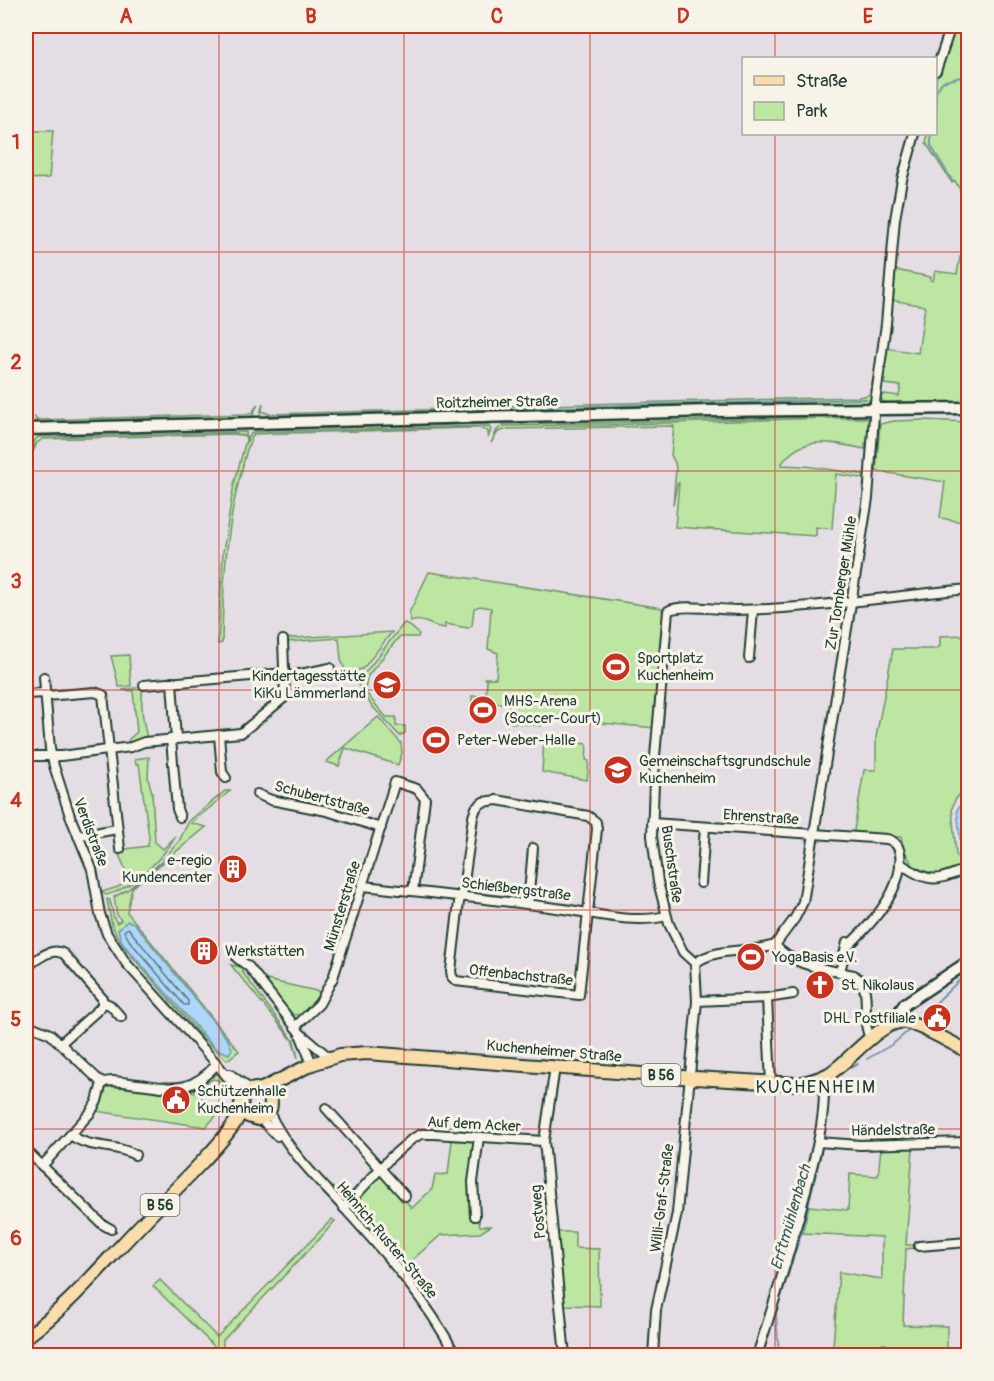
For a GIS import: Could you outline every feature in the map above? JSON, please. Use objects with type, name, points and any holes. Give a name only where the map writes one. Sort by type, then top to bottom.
[{"type":"main road","name":"Kuchenheimer Straße","points":[[215,1148],[237,1120],[249,1096],[312,1064],[351,1054],[385,1053],[771,1084],[804,1083],[823,1077],[839,1067],[887,1026],[897,1022]]},
{"type":"main road","points":[[897,1022],[915,1026],[969,1051]]},
{"type":"main road","name":"Kuchenheimer Straße","points":[[26,1337],[105,1263],[215,1148],[244,1122],[263,1112],[277,1089],[294,1072]]},
{"type":"main road","points":[[265,1092],[263,1112],[246,1115],[249,1096],[265,1092]]},
{"type":"street","points":[[937,68],[951,26]]},
{"type":"street","name":"Zur Tomberger Mühle","points":[[775,945],[795,918],[803,902],[870,487],[875,408],[895,219],[903,176],[915,135]]},
{"type":"street","name":"Roitzheimer Straße","points":[[26,429],[875,408],[969,408]]},
{"type":"street","points":[[749,658],[753,610],[969,589]]},
{"type":"street","name":"Buschstraße","points":[[695,963],[678,945],[666,916],[656,868],[651,823],[667,616],[669,610],[676,608],[753,610]]},
{"type":"street","points":[[26,756],[52,756],[108,750],[131,747],[142,742],[244,732],[282,701],[286,695],[283,640]]},
{"type":"street","points":[[144,685],[285,675],[330,668]]},
{"type":"street","name":"Verdistraße","points":[[44,677],[52,756],[64,800],[92,869],[102,919],[109,939],[135,974],[249,1096]]},
{"type":"street","points":[[172,682],[177,809],[180,817]]},
{"type":"street","points":[[26,694],[101,693],[104,700],[120,849]]},
{"type":"street","points":[[219,735],[222,772],[226,778]]},
{"type":"street","name":"Münsterstraße","points":[[298,1030],[328,990],[395,783],[417,789],[422,793],[425,801],[413,891]]},
{"type":"street","name":"Schubertstraße","points":[[257,794],[271,800],[327,811],[381,828]]},
{"type":"street","points":[[461,897],[475,811],[483,802],[497,800],[595,819],[597,827],[587,912]]},
{"type":"street","name":"Ehrenstraße","points":[[651,823],[892,840],[898,847],[900,862]]},
{"type":"street","name":"Ehrenstraße","points":[[702,883],[705,827]]},
{"type":"street","points":[[78,837],[117,829]]},
{"type":"street","points":[[528,904],[533,848]]},
{"type":"street","points":[[840,972],[848,944],[860,935],[889,896],[896,883],[900,862],[922,876],[934,878],[969,869]]},
{"type":"street","name":"Schießbergstraße","points":[[363,886],[528,904],[641,920],[666,916]]},
{"type":"street","name":"Offenbachstraße","points":[[461,897],[451,971],[456,981],[464,982],[579,995],[587,912]]},
{"type":"street","points":[[689,1078],[697,1001],[695,963],[714,952],[746,951],[775,945],[780,951],[808,964],[854,975],[864,985],[865,1024],[871,1039]]},
{"type":"street","points":[[26,967],[50,952],[59,951],[99,994],[103,1002],[110,1005],[121,1017]]},
{"type":"street","points":[[237,958],[249,968],[298,1030],[330,1058]]},
{"type":"street","points":[[897,1022],[905,1004],[969,962]]},
{"type":"street","points":[[697,1001],[767,998],[793,994]]},
{"type":"street","points":[[767,998],[771,1084]]},
{"type":"street","points":[[61,1043],[99,1009],[103,1002]]},
{"type":"street","points":[[26,1024],[45,1031],[104,1082],[185,1087],[198,1082],[217,1064]]},
{"type":"street","points":[[298,1030],[312,1064]]},
{"type":"street","name":"Postweg","points":[[555,1067],[544,1141],[565,1356]]},
{"type":"street","points":[[757,1356],[821,1142],[823,1077]]},
{"type":"street","name":"Willi-Graf-Straße","points":[[653,1356],[656,1310],[677,1213],[689,1078]]},
{"type":"street","points":[[42,1166],[95,1107],[104,1082]]},
{"type":"street","points":[[326,1108],[405,1196]]},
{"type":"street","name":"Heinrich-Ruster-Straße","points":[[263,1112],[289,1148],[413,1287],[456,1356]]},
{"type":"street","points":[[71,1135],[81,1142],[124,1148],[135,1155]]},
{"type":"street","name":"Auf dem Acker","points":[[344,1208],[400,1149],[418,1135],[544,1141]]},
{"type":"street","points":[[474,1216],[473,1182],[479,1137]]},
{"type":"street","name":"Händelstraße","points":[[821,1142],[860,1144],[969,1142]]},
{"type":"street","points":[[26,1150],[102,1224],[111,1229]]},
{"type":"street","points":[[919,1246],[969,1242]]},
{"type":"green space","points":[[954,26],[968,26],[968,204],[955,181],[952,183],[926,143],[928,135],[937,135],[937,76]]},
{"type":"green space","points":[[26,131],[53,131],[49,178],[26,179]]},
{"type":"green space","points":[[960,257],[968,259],[968,404],[886,403],[882,401],[881,396],[885,394],[899,396],[901,386],[884,384],[885,380],[881,381],[886,348],[918,353],[925,306],[891,300],[895,270],[931,277],[930,280],[933,281],[935,271],[957,274]]},
{"type":"green space","points":[[876,368],[871,398],[866,404],[517,413],[509,406],[858,397],[869,395]]},
{"type":"green space","points":[[505,400],[499,410],[494,413],[263,418],[260,414],[263,403],[262,411],[269,414],[488,408],[497,406]]},
{"type":"green space","points":[[258,404],[251,419],[43,425],[36,421],[35,417],[39,420],[247,414],[252,413]]},
{"type":"green space","points":[[826,413],[866,415],[503,424],[506,421]]},
{"type":"green space","points":[[869,418],[869,443],[865,443],[865,449],[842,444],[808,444],[789,455],[781,465],[868,475],[868,479],[836,474],[832,529],[816,527],[816,536],[675,527],[679,483],[673,505],[676,469],[671,455],[674,426],[508,429],[498,432],[491,443],[497,430],[502,426]]},
{"type":"green space","points":[[923,420],[968,422],[968,523],[940,518],[945,482],[876,471],[880,424]]},
{"type":"green space","points":[[486,421],[488,424],[253,430],[255,428]]},
{"type":"green space","points":[[489,426],[491,430],[488,438],[488,431],[478,428],[254,434],[246,451],[232,512],[225,577],[222,643],[218,644],[223,552],[234,484],[246,440],[245,436],[234,434],[43,439],[37,443],[33,452],[35,440],[38,437],[246,432],[247,441],[254,432]]},
{"type":"green space","points":[[429,572],[662,608],[664,619],[655,728],[547,718],[543,720],[541,726],[507,722],[510,704],[472,701],[472,696],[486,696],[487,680],[485,678],[496,678],[498,653],[488,649],[491,608],[480,606],[474,608],[472,626],[468,628],[445,624],[445,628],[423,621],[411,622],[409,613]]},
{"type":"green space","points":[[404,623],[419,634],[418,637],[399,637],[367,677],[365,692],[386,717],[396,717],[396,726],[405,726],[405,733],[400,736],[371,705],[357,683]]},
{"type":"green space","points":[[392,632],[362,669],[352,672],[345,670],[341,660],[339,638],[286,642],[278,639]]},
{"type":"green space","points":[[968,635],[968,785],[955,800],[952,808],[956,854],[960,861],[968,864],[968,867],[944,873],[925,873],[911,862],[905,852],[901,837],[853,836],[864,770],[876,770],[876,737],[893,649],[936,649],[940,646],[940,636]]},
{"type":"green space","points":[[129,655],[131,686],[119,687],[111,656]]},
{"type":"green space","points":[[143,687],[142,713],[147,738],[129,744],[129,739],[137,732],[133,691],[122,690]]},
{"type":"green space","points":[[378,717],[401,743],[402,753],[398,765],[345,748],[339,766],[326,762]]},
{"type":"green space","points":[[544,740],[587,744],[586,760],[589,761],[587,780],[542,772]]},
{"type":"green space","points":[[149,757],[148,779],[152,792],[155,842],[163,849],[176,836],[146,872],[116,892],[106,895],[102,892],[130,880],[117,850],[148,846],[149,837],[139,764],[136,764],[135,759]]},
{"type":"green space","points":[[225,791],[230,791],[191,823],[206,827],[132,888],[127,912],[239,1051],[227,1060],[202,1037],[123,946],[112,926],[107,899],[110,900],[117,923],[121,920],[117,915],[114,897],[127,890],[161,862],[179,841],[189,821]]},
{"type":"green space","points":[[231,965],[242,967],[243,973],[294,1041],[298,1058],[292,1040]]},
{"type":"green space","points":[[264,981],[321,992],[303,1014],[292,1015]]},
{"type":"green space","points":[[218,1074],[228,1082],[232,1094],[218,1080],[213,1079],[191,1092],[202,1095],[201,1106],[223,1108],[206,1127],[95,1111],[103,1089],[110,1085],[187,1092]]},
{"type":"green space","points":[[449,1138],[475,1140],[471,1216],[473,1221],[479,1221],[480,1226],[491,1226],[480,1233],[441,1235],[405,1266],[351,1206],[376,1178],[382,1176],[412,1208],[432,1189],[435,1175],[448,1174],[452,1140]]},
{"type":"green space","points":[[881,1148],[913,1148],[906,1245],[914,1245],[914,1248],[906,1249],[903,1325],[947,1326],[947,1355],[887,1355],[886,1344],[865,1346],[862,1351],[840,1350],[833,1346],[839,1272],[882,1279],[882,1237],[802,1233],[809,1206],[848,1210],[850,1174],[878,1176]]},
{"type":"green space","points":[[332,1219],[335,1221],[322,1236],[223,1340],[223,1347],[231,1355],[223,1355],[153,1286],[160,1280],[217,1337]]},
{"type":"green space","points":[[556,1232],[575,1232],[575,1248],[599,1249],[600,1306],[563,1305]]},
{"type":"water","points":[[968,799],[968,859],[962,855],[957,810],[962,802]]},
{"type":"water","points":[[127,921],[134,923],[228,1040],[232,1049],[229,1054],[216,1049],[123,944],[118,930]]},
{"type":"waterway","name":"Erftmühlenbach","points":[[937,90],[942,82],[968,75]]},
{"type":"waterway","name":"Erftmühlenbach","points":[[931,135],[931,146],[953,182]]},
{"type":"waterway","points":[[517,409],[866,399]]},
{"type":"waterway","points":[[267,416],[492,410]]},
{"type":"waterway","points":[[952,413],[968,414]]},
{"type":"waterway","points":[[894,414],[918,414]]},
{"type":"waterway","points":[[45,422],[248,417]]},
{"type":"waterway","name":"Erftmühlenbach","points":[[919,1019],[968,972]]},
{"type":"waterway","name":"Erftmühlenbach","points":[[867,1059],[893,1044],[908,1031]]},
{"type":"waterway","name":"Erftmühlenbach","points":[[850,1068],[858,1064]]},
{"type":"waterway","name":"Erftmühlenbach","points":[[779,1356],[776,1313],[803,1227],[822,1148],[830,1085]]},
{"type":"place","name":"Sportplatz Kuchenheim","points":[[616,667]]},
{"type":"place","name":"Kindertagesstätte KiKu Lämmerland","points":[[387,685]]},
{"type":"place","name":"MHS-Arena (Soccer-Court)","points":[[483,710]]},
{"type":"place","name":"Peter-Weber-Halle","points":[[436,740]]},
{"type":"place","name":"Gemeinschaftsgrundschule Kuchenheim","points":[[618,770]]},
{"type":"place","name":"e-regio Kundencenter","points":[[233,869]]},
{"type":"place","name":"Werkstätten","points":[[204,951]]},
{"type":"place","name":"YogaBasis e.V.","points":[[751,957]]},
{"type":"place","name":"St. Nikolaus","points":[[820,985]]},
{"type":"place","name":"DHL Postfiliale","points":[[937,1018]]},
{"type":"place","name":"Schützenhalle Kuchenheim","points":[[176,1100]]},
{"type":"district","name":"KUCHENHEIM","points":[[816,1087]]}]
